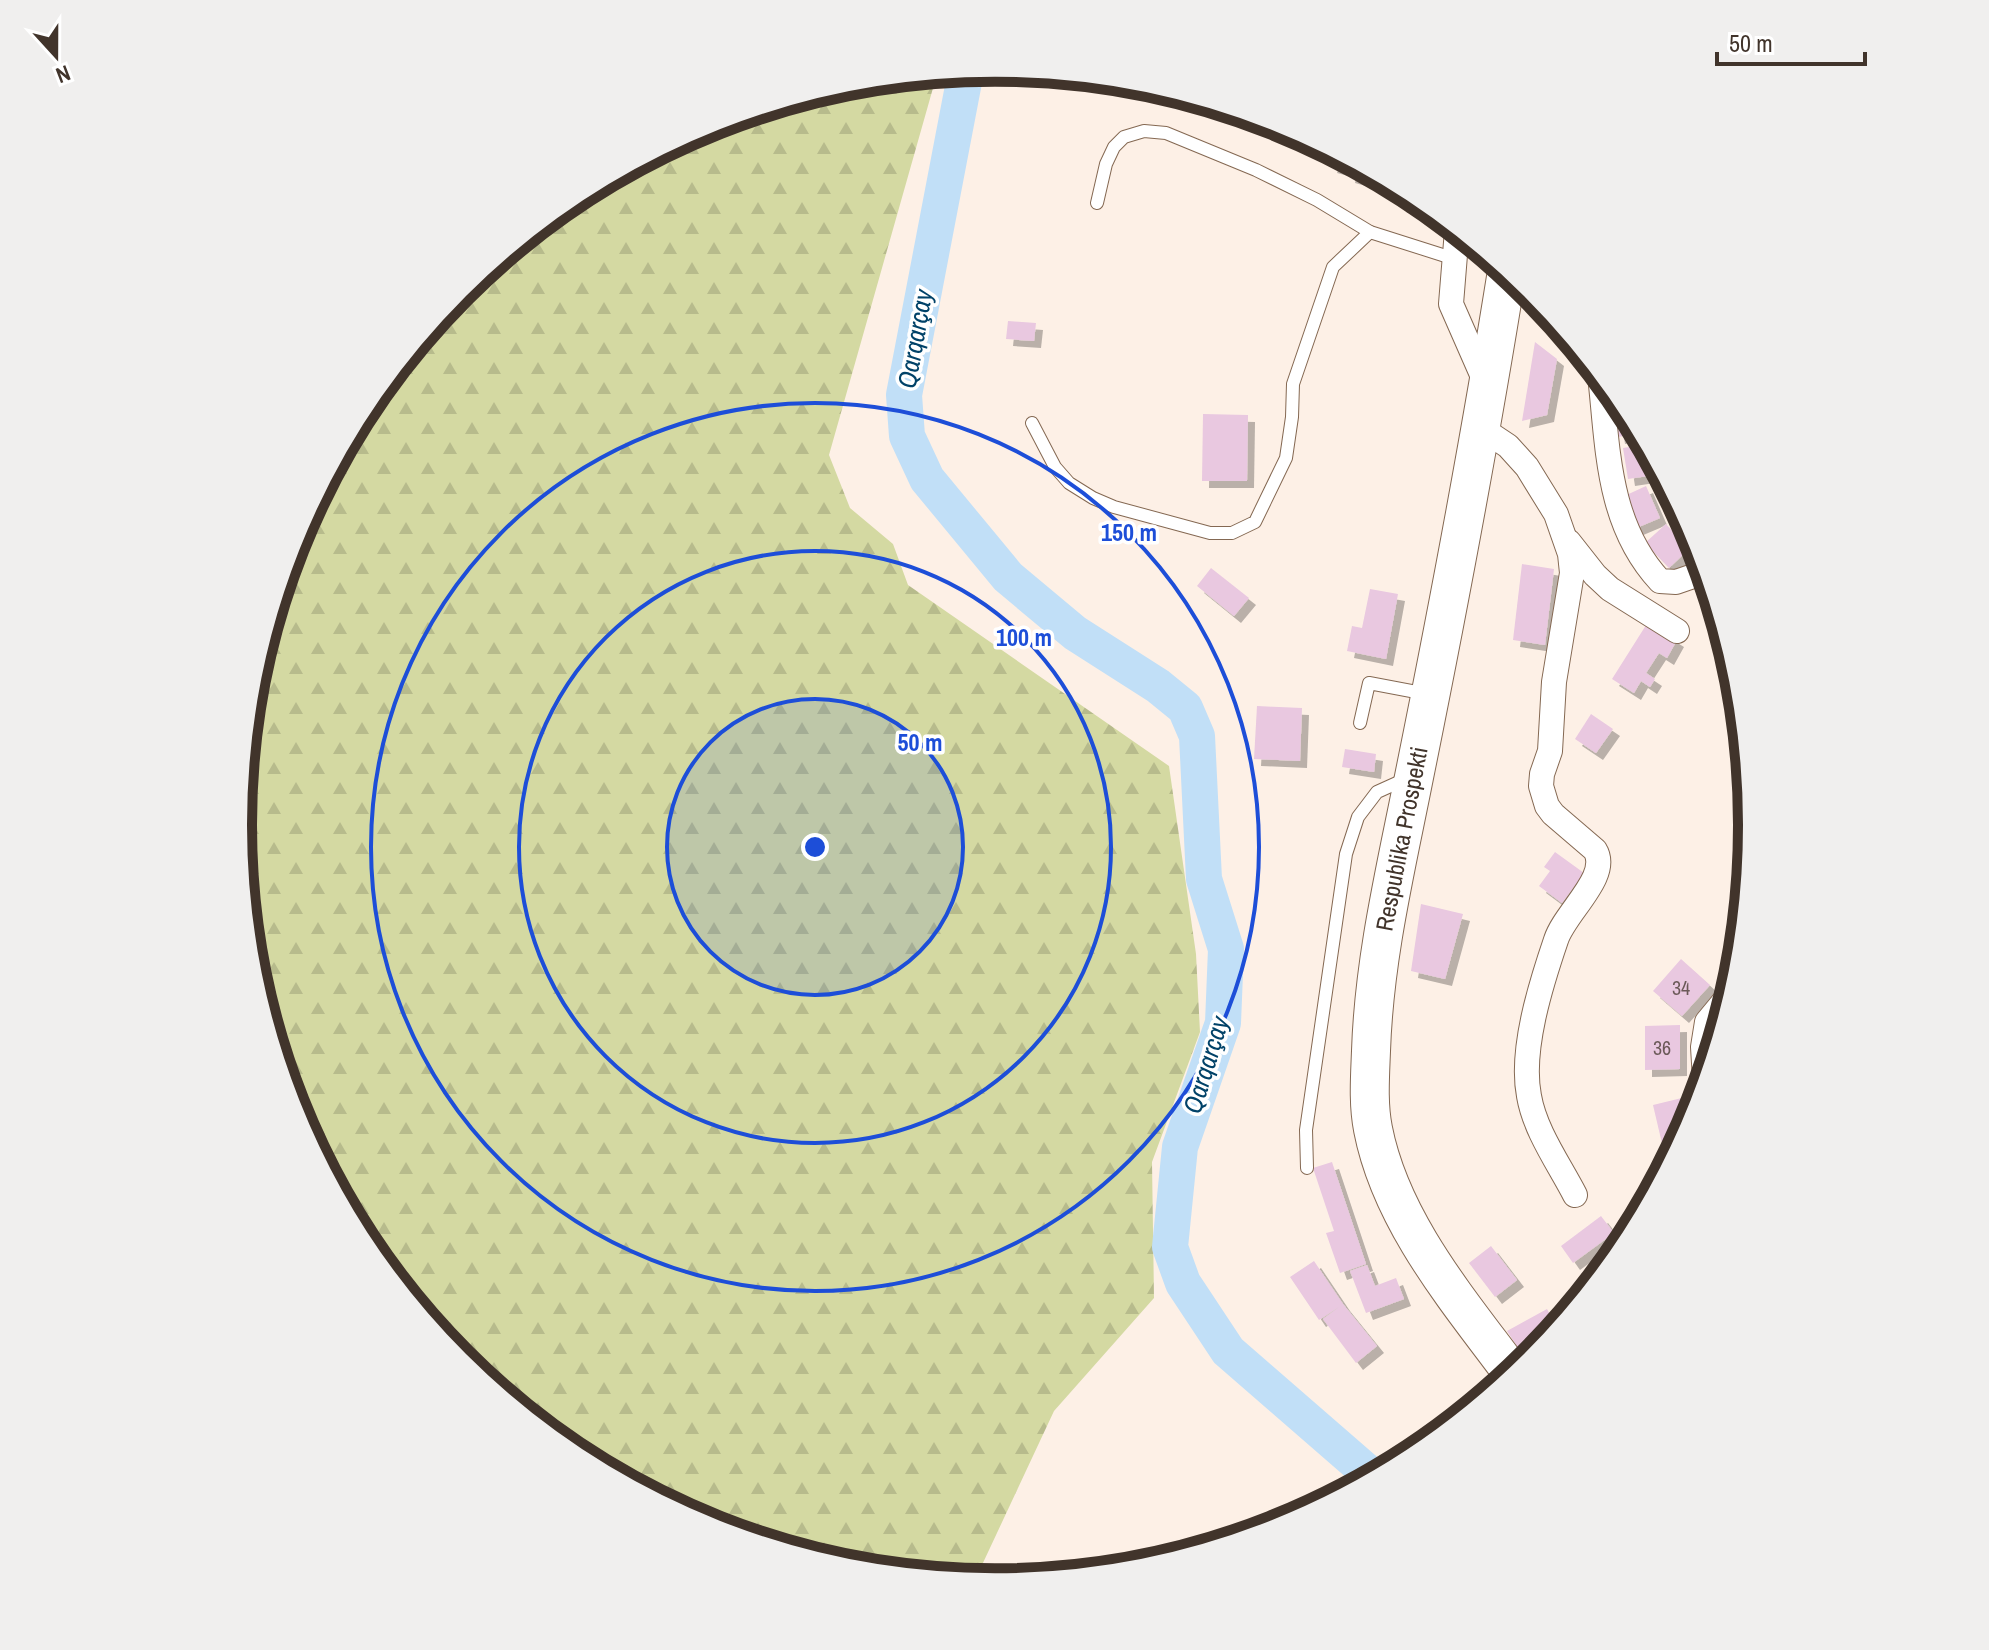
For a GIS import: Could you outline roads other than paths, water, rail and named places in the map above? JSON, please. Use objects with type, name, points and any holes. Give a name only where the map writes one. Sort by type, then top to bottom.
[{"type":"main road","name":"Respublika Prospekti","points":[[1505,286],[1415,775],[1385,914],[1372,1020],[1370,1089],[1373,1130],[1387,1177],[1424,1254],[1505,1364]]},
{"type":"street","points":[[1456,243],[1451,304],[1488,389]]},
{"type":"street","points":[[1603,399],[1613,496],[1631,539],[1646,566],[1660,581],[1676,582],[1694,576]]},
{"type":"street","points":[[1481,428],[1508,446],[1527,467],[1556,514],[1565,537],[1572,573],[1554,682],[1550,751],[1541,786],[1547,806],[1595,850],[1600,859],[1600,870],[1567,916],[1557,937],[1533,1024],[1526,1065],[1529,1097],[1541,1130],[1575,1195]]},
{"type":"street","points":[[1565,537],[1610,589],[1677,631]]},
{"type":"street","points":[[1703,1047],[1707,1022],[1712,1016]]},
{"type":"lane","points":[[1097,203],[1106,164],[1114,147],[1124,137],[1144,131],[1166,133],[1256,170],[1317,200],[1370,232],[1455,259]]},
{"type":"lane","points":[[1032,423],[1055,467],[1069,483],[1093,498],[1114,507],[1210,533],[1232,533],[1255,522],[1286,458],[1293,384],[1333,267],[1370,232]]},
{"type":"lane","points":[[1360,723],[1369,683],[1430,695]]},
{"type":"lane","points":[[1307,1168],[1306,1130],[1346,854],[1358,817],[1377,792],[1415,775]]},
{"type":"waterway","name":"Qarqarçay","points":[[964,83],[904,395],[907,436],[927,479],[1008,577],[1075,633],[1158,686],[1185,708],[1197,736],[1204,879],[1226,949],[1223,1023],[1180,1147],[1170,1247],[1183,1283],[1228,1351],[1364,1469]]}]
